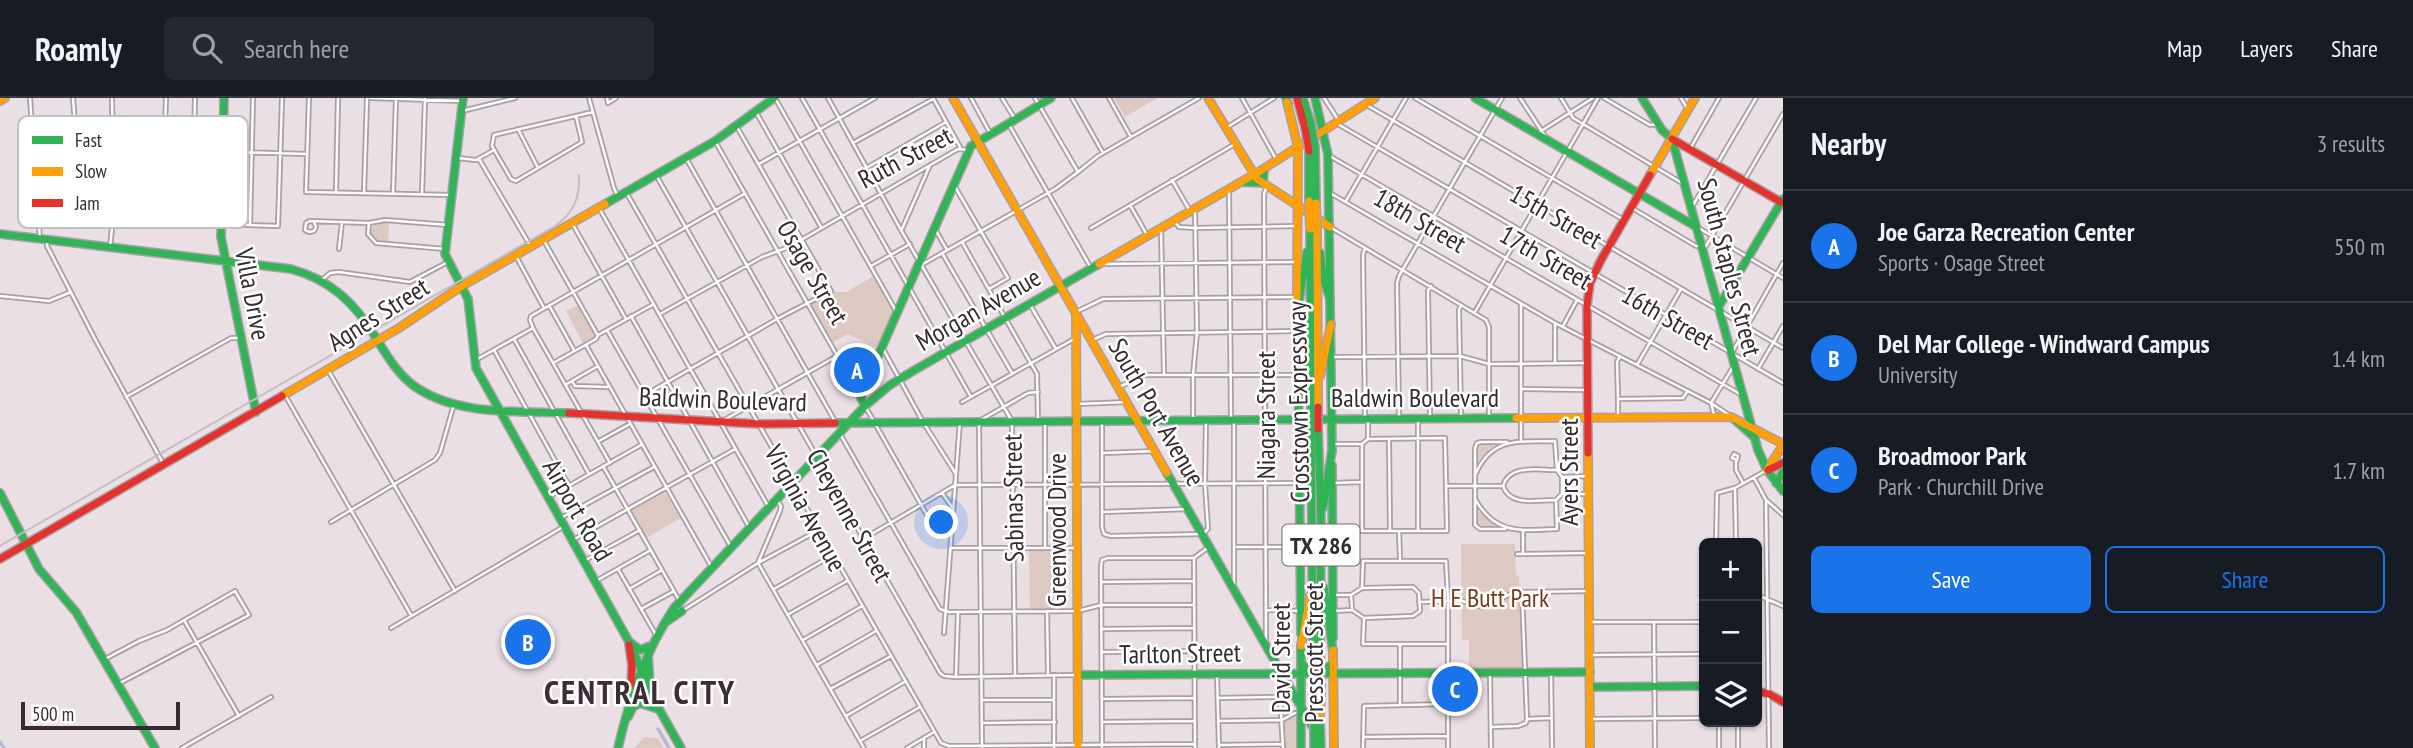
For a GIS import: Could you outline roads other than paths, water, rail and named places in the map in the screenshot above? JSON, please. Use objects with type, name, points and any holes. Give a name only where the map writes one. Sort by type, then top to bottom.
[{"type":"main road","points":[[0,101],[5,98]]},
{"type":"main road","name":"Villa Drive","points":[[224,98],[224,116]]},
{"type":"main road","name":"Agnes Street","points":[[0,559],[378,341],[462,286],[715,141],[775,98]]},
{"type":"main road","name":"South Port Avenue","points":[[953,98],[1282,673],[1319,748]]},
{"type":"main road","name":"Ruth Street","points":[[965,149],[1011,121],[1037,101],[1051,98]]},
{"type":"main road","points":[[1208,98],[1253,175],[1330,227]]},
{"type":"main road","name":"Crosstown Expressway","points":[[1297,98],[1308,126]]},
{"type":"main road","name":"Crosstown Expressway","points":[[1303,98],[1312,149],[1313,405],[1321,521],[1317,662]]},
{"type":"main road","name":"Presscott Street","points":[[1315,98],[1328,155],[1330,192],[1334,748]]},
{"type":"main road","points":[[1475,98],[1542,134],[1697,227]]},
{"type":"main road","name":"South Staples Street","points":[[1642,98],[1672,139],[1755,439],[1767,470],[1783,491]]},
{"type":"main road","points":[[1695,98],[1672,139],[1782,201],[1718,308]]},
{"type":"main road","points":[[445,249],[463,99]]},
{"type":"main road","points":[[1286,100],[1297,147]]},
{"type":"main road","name":"Morgan Avenue","points":[[847,424],[900,379],[1094,266],[1109,261],[1147,235],[1264,169],[1368,101]]},
{"type":"main road","name":"Ayers Street","points":[[1590,748],[1587,305],[1593,274],[1672,139]]},
{"type":"main road","name":"David Street","points":[[1297,147],[1301,646],[1298,710],[1301,744]]},
{"type":"main road","points":[[862,392],[921,263],[954,185],[965,149]]},
{"type":"main road","points":[[1264,169],[1265,184]]},
{"type":"main road","points":[[1241,182],[1265,184]]},
{"type":"main road","name":"Villa Drive","points":[[222,228],[240,338],[256,412]]},
{"type":"main road","points":[[1312,232],[1330,299]]},
{"type":"main road","points":[[1297,313],[1312,232]]},
{"type":"main road","name":"Crosstown Expressway","points":[[1312,232],[1318,388],[1313,405]]},
{"type":"main road","name":"Baldwin Boulevard","points":[[0,234],[291,269],[323,279],[359,309],[400,374],[437,399],[454,404],[497,409],[582,414],[628,420],[657,418],[838,428],[847,424],[960,421],[1588,416],[1715,416],[1732,418],[1753,428]]},
{"type":"main road","name":"Airport Road","points":[[445,249],[448,262],[462,286],[471,312],[474,361],[483,383],[628,640],[650,691],[681,748]]},
{"type":"main road","name":"Greenwood Drive","points":[[1076,312],[1078,747]]},
{"type":"main road","points":[[1318,388],[1331,324]]},
{"type":"main road","points":[[1298,335],[1313,405]]},
{"type":"main road","name":"Osage Street","points":[[862,392],[861,398],[865,406]]},
{"type":"main road","points":[[1732,418],[1755,439]]},
{"type":"main road","points":[[618,748],[640,666],[663,624],[678,609],[680,600],[816,456],[838,428]]},
{"type":"main road","points":[[1753,428],[1783,444],[1767,470]]},
{"type":"main road","name":"Crosstown Expressway","points":[[1315,429],[1313,516],[1319,748]]},
{"type":"main road","points":[[1299,444],[1305,460],[1313,516]]},
{"type":"main road","points":[[1321,521],[1332,447]]},
{"type":"main road","points":[[1767,470],[1783,463]]},
{"type":"main road","points":[[1776,483],[1783,472]]},
{"type":"main road","points":[[0,493],[39,569],[76,612],[155,748]]},
{"type":"main road","points":[[1321,562],[1333,652]]},
{"type":"main road","points":[[1301,646],[1314,574]]},
{"type":"main road","points":[[628,640],[640,650],[649,648]]},
{"type":"main road","points":[[628,640],[632,665],[631,692]]},
{"type":"main road","points":[[649,648],[647,669],[650,691]]},
{"type":"main road","points":[[1301,663],[1305,667],[1329,667],[1334,663]]},
{"type":"main road","name":"Tarlton Street","points":[[1078,675],[1590,672]]},
{"type":"main road","name":"Crosstown Expressway","points":[[1317,686],[1314,708],[1319,748]]},
{"type":"main road","points":[[1590,687],[1699,686]]},
{"type":"main road","points":[[1762,692],[1783,702]]},
{"type":"main road","points":[[622,731],[635,704],[644,702],[659,709]]},
{"type":"main road","points":[[1301,744],[1309,736],[1319,748]]},
{"type":"street","points":[[30,98],[32,116]]},
{"type":"street","points":[[73,98],[74,116]]},
{"type":"street","points":[[112,98],[113,116]]},
{"type":"street","points":[[166,98],[166,116]]},
{"type":"street","points":[[195,98],[195,116]]},
{"type":"street","points":[[253,98],[250,225],[278,226],[282,98]]},
{"type":"street","points":[[309,98],[306,192],[452,195]]},
{"type":"street","points":[[336,192],[338,98]]},
{"type":"street","points":[[364,193],[368,98],[463,99]]},
{"type":"street","points":[[394,194],[396,98]]},
{"type":"street","points":[[462,111],[515,98]]},
{"type":"street","name":"Virginia Avenue","points":[[589,98],[613,187],[622,194],[656,246],[934,732],[941,743],[949,747]]},
{"type":"street","points":[[608,100],[617,98]]},
{"type":"street","points":[[775,98],[897,312]]},
{"type":"street","points":[[802,98],[971,397]]},
{"type":"street","name":"Sabinas Street","points":[[828,98],[1012,421],[1015,676]]},
{"type":"street","points":[[758,164],[874,98]]},
{"type":"street","points":[[853,143],[933,98],[965,149]]},
{"type":"street","points":[[971,98],[990,133]]},
{"type":"street","points":[[1002,98],[1048,192],[1094,266]]},
{"type":"street","points":[[1072,98],[1103,153]]},
{"type":"street","points":[[1109,98],[1131,137]]},
{"type":"street","points":[[921,263],[1048,192],[1077,173],[1088,162],[1199,98]]},
{"type":"street","points":[[1242,98],[1277,160]]},
{"type":"street","points":[[1226,128],[1274,98]]},
{"type":"street","name":"16th Street","points":[[1324,98],[1338,122],[1378,148],[1783,383]]},
{"type":"street","points":[[1346,201],[1406,98]]},
{"type":"street","points":[[1415,98],[1625,220]]},
{"type":"street","points":[[1399,419],[1397,283],[1503,98]]},
{"type":"street","points":[[1520,98],[1542,134],[1593,98]]},
{"type":"street","points":[[1561,98],[1573,117],[1685,185]]},
{"type":"street","points":[[1475,312],[1598,98]]},
{"type":"street","points":[[1604,98],[1650,125],[1659,124]]},
{"type":"street","points":[[1681,98],[1688,110]]},
{"type":"street","points":[[1690,149],[1719,98]]},
{"type":"street","points":[[1692,208],[1756,98]]},
{"type":"street","points":[[422,194],[425,99]]},
{"type":"street","points":[[1037,101],[1077,173]]},
{"type":"street","name":"15th Street","points":[[1368,101],[1393,121],[1783,348]]},
{"type":"street","points":[[576,116],[582,142],[513,181],[491,144],[494,135],[593,112]]},
{"type":"street","points":[[756,112],[821,227]]},
{"type":"street","points":[[1632,208],[1696,246],[1706,246],[1783,114]]},
{"type":"street","points":[[868,167],[946,122]]},
{"type":"street","points":[[645,395],[831,291],[737,126]]},
{"type":"street","points":[[518,129],[538,169]]},
{"type":"street","name":"Osage Street","points":[[715,141],[855,387],[862,392]]},
{"type":"street","points":[[1091,228],[1235,144]]},
{"type":"street","name":"Ruth Street","points":[[660,314],[746,265],[766,255],[778,253],[930,165],[965,149]]},
{"type":"street","points":[[456,158],[479,159],[494,150]]},
{"type":"street","points":[[248,153],[307,154]]},
{"type":"street","name":"17th Street","points":[[1328,155],[1743,396]]},
{"type":"street","points":[[686,158],[938,607],[944,611],[958,612],[1014,612],[1078,611],[1101,605],[1194,605]]},
{"type":"street","points":[[479,159],[531,247]]},
{"type":"street","points":[[901,230],[930,165]]},
{"type":"street","name":"Cheyenne Street","points":[[656,175],[940,673]]},
{"type":"street","points":[[1172,180],[1192,209],[1195,228],[1197,333],[1193,375],[1194,419]]},
{"type":"street","name":"Niagara Street","points":[[1265,184],[1266,645]]},
{"type":"street","points":[[954,185],[1008,278],[989,289]]},
{"type":"street","points":[[1229,188],[1235,484],[1234,588]]},
{"type":"street","name":"18th Street","points":[[1330,192],[1521,304],[1711,403],[1732,418]]},
{"type":"street","points":[[610,463],[533,328],[531,317],[744,194]]},
{"type":"street","points":[[1130,205],[1147,235]]},
{"type":"street","points":[[599,208],[768,507]]},
{"type":"street","points":[[314,222],[369,223],[385,220],[448,225]]},
{"type":"street","points":[[1173,220],[1179,227],[1195,228],[1297,226]]},
{"type":"street","points":[[339,249],[342,222]]},
{"type":"street","points":[[369,223],[369,237],[376,243],[445,249]]},
{"type":"street","points":[[572,223],[626,319]]},
{"type":"street","points":[[1330,227],[1486,320],[1489,327],[1489,418]]},
{"type":"street","points":[[1697,227],[1783,278]]},
{"type":"street","points":[[42,228],[43,240],[164,465]]},
{"type":"street","points":[[110,247],[112,228]]},
{"type":"street","points":[[1161,228],[1164,374]]},
{"type":"street","points":[[935,229],[947,250]]},
{"type":"street","points":[[543,239],[598,335]]},
{"type":"street","points":[[962,242],[1037,374],[1042,421],[1045,548]]},
{"type":"street","points":[[871,266],[910,244]]},
{"type":"street","points":[[1365,248],[1363,255],[1368,439]]},
{"type":"street","points":[[942,253],[1012,373]]},
{"type":"street","points":[[516,256],[574,352]]},
{"type":"street","points":[[1109,261],[1297,262]]},
{"type":"street","points":[[323,279],[330,273],[339,272],[410,282],[448,262]]},
{"type":"street","points":[[1732,354],[1783,263]]},
{"type":"street","points":[[1430,418],[1428,290],[1431,286]]},
{"type":"street","points":[[1637,365],[1681,289]]},
{"type":"street","points":[[0,296],[49,301],[71,292]]},
{"type":"street","points":[[1076,312],[1103,299],[1297,297]]},
{"type":"street","points":[[1563,326],[1577,300]]},
{"type":"street","points":[[1029,303],[1056,349]]},
{"type":"street","points":[[554,363],[654,304]]},
{"type":"street","points":[[1461,304],[1461,418]]},
{"type":"street","points":[[1521,304],[1521,442]]},
{"type":"street","points":[[631,316],[750,527]]},
{"type":"street","points":[[1555,323],[1555,363]]},
{"type":"street","points":[[1758,369],[1783,326]]},
{"type":"street","points":[[474,361],[533,328]]},
{"type":"street","points":[[607,330],[731,547]]},
{"type":"street","points":[[1092,340],[1106,334],[1163,332],[1264,331],[1298,335]]},
{"type":"street","points":[[126,397],[230,338],[240,338]]},
{"type":"street","points":[[962,402],[1076,338]]},
{"type":"street","points":[[514,339],[589,474]]},
{"type":"street","points":[[586,345],[711,566]]},
{"type":"street","points":[[881,347],[956,475]]},
{"type":"street","points":[[494,350],[569,486]]},
{"type":"street","points":[[1331,357],[1429,355],[1460,356],[1489,364],[1588,363]]},
{"type":"street","points":[[721,422],[838,356]]},
{"type":"street","points":[[1618,417],[1617,362],[1620,356]]},
{"type":"street","points":[[1715,416],[1711,403],[1735,365]]},
{"type":"street","points":[[565,385],[598,366]]},
{"type":"street","points":[[328,370],[455,591]]},
{"type":"street","points":[[1119,387],[1145,375],[1299,375]]},
{"type":"street","points":[[572,381],[575,386],[609,387]]},
{"type":"street","points":[[1521,389],[1588,390]]},
{"type":"street","points":[[982,747],[979,421],[1028,393],[1038,392]]},
{"type":"street","points":[[1618,399],[1683,398],[1687,392]]},
{"type":"street","points":[[285,395],[411,615]]},
{"type":"street","points":[[1077,404],[1128,402]]},
{"type":"street","points":[[331,522],[435,460],[440,453],[454,404]]},
{"type":"street","name":"Osage Street","points":[[865,406],[936,531]]},
{"type":"street","points":[[1418,418],[1418,531]]},
{"type":"street","points":[[1102,420],[1104,534],[1203,534],[1208,529],[1205,484],[1206,419]]},
{"type":"street","points":[[598,442],[628,420]]},
{"type":"street","points":[[944,633],[960,421]]},
{"type":"street","points":[[1332,447],[1362,444],[1368,439],[1446,438],[1447,531],[1362,531],[1362,444]]},
{"type":"street","points":[[1389,440],[1390,530]]},
{"type":"street","points":[[1556,500],[1557,529],[1477,527],[1477,443],[1555,440],[1557,470],[1562,477],[1562,495]]},
{"type":"street","points":[[1475,475],[1485,458],[1499,446],[1509,442]]},
{"type":"street","points":[[547,498],[641,445]]},
{"type":"street","points":[[571,541],[735,449]]},
{"type":"street","points":[[1103,453],[1156,451]]},
{"type":"street","points":[[1736,460],[1736,470],[1743,483]]},
{"type":"street","points":[[603,466],[680,600]]},
{"type":"street","points":[[559,519],[654,467]]},
{"type":"street","points":[[1557,470],[1517,471],[1507,476],[1503,486],[1507,495],[1517,500],[1556,500],[1562,495],[1588,494]]},
{"type":"street","points":[[1716,538],[1717,493],[1735,488],[1767,470]]},
{"type":"street","points":[[1562,477],[1588,476]]},
{"type":"street","points":[[1754,478],[1766,500],[1783,515]]},
{"type":"street","points":[[1332,483],[1362,482]]},
{"type":"street","points":[[863,539],[955,485],[1299,483]]},
{"type":"street","points":[[1446,486],[1503,486]]},
{"type":"street","points":[[1735,488],[1736,538]]},
{"type":"street","points":[[942,493],[953,508]]},
{"type":"street","points":[[758,563],[780,511],[781,506],[776,499]]},
{"type":"street","points":[[1475,499],[1489,518],[1508,529]]},
{"type":"street","points":[[1766,500],[1769,748]]},
{"type":"street","points":[[1102,512],[1189,509]]},
{"type":"street","points":[[391,628],[563,527]]},
{"type":"street","points":[[583,562],[639,530]]},
{"type":"street","points":[[678,609],[819,530]]},
{"type":"street","points":[[1523,530],[1523,554]]},
{"type":"street","points":[[1399,531],[1400,561]]},
{"type":"street","points":[[1102,747],[1102,560],[1194,558],[1210,546]]},
{"type":"street","points":[[1235,547],[1300,547]]},
{"type":"street","points":[[950,548],[1078,548]]},
{"type":"street","points":[[595,582],[651,550]]},
{"type":"street","points":[[1517,554],[1589,553]]},
{"type":"street","points":[[774,589],[833,555]]},
{"type":"street","points":[[949,747],[1195,746],[1194,558]]},
{"type":"street","points":[[1362,588],[1363,561],[1446,561],[1448,748]]},
{"type":"street","points":[[758,563],[864,748]]},
{"type":"street","points":[[618,569],[656,635]]},
{"type":"street","points":[[629,589],[662,570]]},
{"type":"street","points":[[788,614],[847,581]]},
{"type":"street","points":[[1101,582],[1194,581]]},
{"type":"street","points":[[1334,595],[1351,594],[1362,588],[1413,587],[1419,593],[1420,611],[1413,616],[1364,618],[1352,610],[1334,611]]},
{"type":"street","points":[[104,660],[235,591],[249,615],[118,684]]},
{"type":"street","points":[[641,610],[674,591]]},
{"type":"street","points":[[1419,602],[1462,601],[1482,607],[1515,592],[1590,591]]},
{"type":"street","points":[[1491,727],[1518,726],[1526,723],[1527,719],[1522,592]]},
{"type":"street","points":[[1351,594],[1352,610]]},
{"type":"street","points":[[1762,597],[1783,606]]},
{"type":"street","points":[[803,640],[862,606]]},
{"type":"street","points":[[1266,610],[1300,611]]},
{"type":"street","points":[[1047,611],[1048,675]]},
{"type":"street","points":[[956,677],[958,612]]},
{"type":"street","points":[[1364,618],[1363,644],[1448,644]]},
{"type":"street","points":[[184,620],[239,716]]},
{"type":"street","points":[[1590,622],[1699,622]]},
{"type":"street","points":[[1654,623],[1655,748]]},
{"type":"street","points":[[1102,629],[1194,628]]},
{"type":"street","points":[[817,665],[876,631]]},
{"type":"street","points":[[1400,645],[1400,705]]},
{"type":"street","points":[[1102,652],[1196,651]]},
{"type":"street","points":[[1590,655],[1699,654]]},
{"type":"street","points":[[831,689],[891,656]]},
{"type":"street","points":[[1490,672],[1491,748]]},
{"type":"street","points":[[1551,672],[1552,748]]},
{"type":"street","name":"Tarlton Street","points":[[940,673],[956,677],[1078,675]]},
{"type":"street","points":[[1217,674],[1219,746],[1283,746],[1280,696]]},
{"type":"street","points":[[1054,675],[1054,747]]},
{"type":"street","points":[[846,716],[906,681]]},
{"type":"street","points":[[1218,698],[1280,696],[1291,690]]},
{"type":"street","points":[[182,748],[271,696]]},
{"type":"street","points":[[1102,699],[1195,698]]},
{"type":"street","points":[[982,700],[1055,699]]},
{"type":"street","points":[[1363,748],[1364,706],[1448,704]]},
{"type":"street","points":[[860,741],[920,707]]},
{"type":"street","points":[[1219,721],[1282,720],[1298,710]]},
{"type":"street","points":[[1527,719],[1551,718]]},
{"type":"street","points":[[1590,719],[1699,718]]},
{"type":"street","points":[[1103,722],[1195,721]]},
{"type":"street","points":[[982,723],[1055,722]]},
{"type":"street","points":[[1719,727],[1719,748]]},
{"type":"street","points":[[1738,727],[1738,748]]},
{"type":"street","points":[[907,748],[934,732]]},
{"type":"street","points":[[1363,737],[1447,736]]},
{"type":"street","points":[[924,738],[924,747]]},
{"type":"street","points":[[919,741],[924,747]]},
{"type":"waterway","points":[[658,729],[669,748]]},
{"type":"waterway","points":[[0,742],[4,748]]},
{"type":"railway","points":[[0,546],[555,226],[567,216],[574,204],[579,175]]},
{"type":"place","name":"Joe Garza Recreation Center","points":[[857,370]]},
{"type":"place","name":"Del Mar College - Windward Campus","points":[[528,642]]},
{"type":"place","name":"Broadmoor Park","points":[[1455,689]]},
{"type":"district","name":"CENTRAL CITY","points":[[640,691]]},
{"type":"park label","name":"H E Butt Park","points":[[1490,597]]}]
